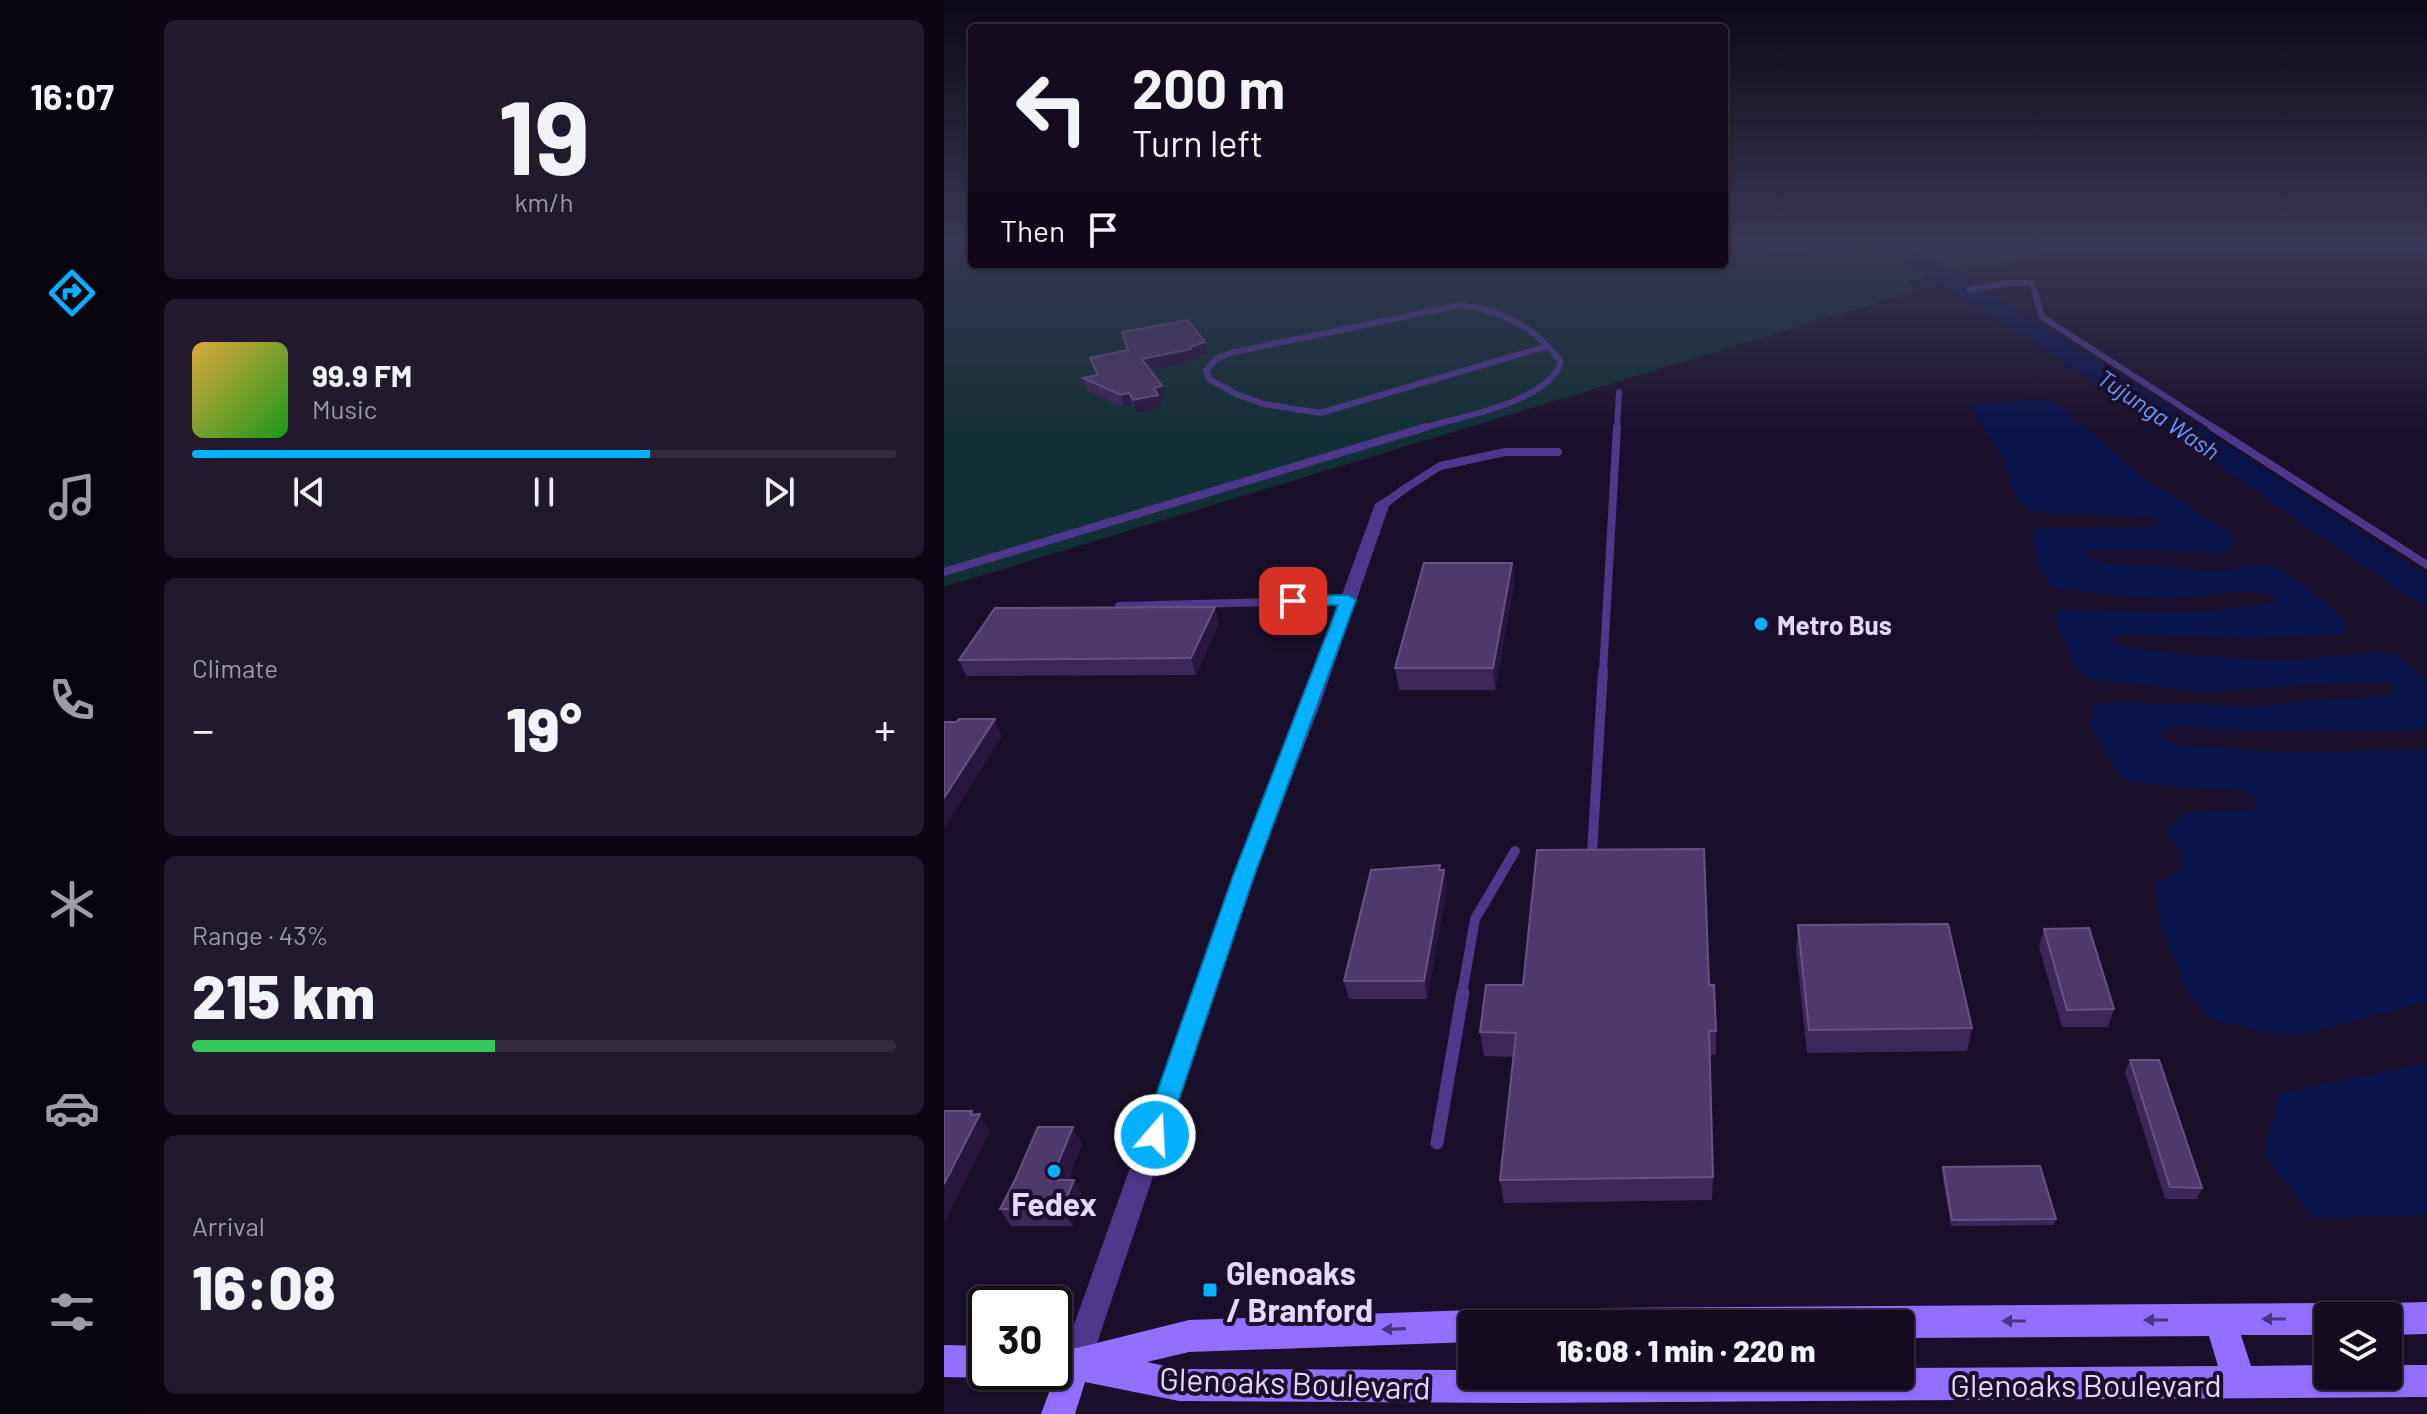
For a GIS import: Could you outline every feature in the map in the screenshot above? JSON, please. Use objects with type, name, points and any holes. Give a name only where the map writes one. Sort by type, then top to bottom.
[{"type":"main road","points":[[2402,1319],[2427,1318]]},
{"type":"main road","points":[[1914,1322],[2314,1319]]},
{"type":"main road","points":[[2220,1320],[2240,1383]]},
{"type":"main road","name":"Glenoaks Boulevard","points":[[1072,1361],[1189,1336],[1458,1326]]},
{"type":"main road","points":[[944,1361],[968,1362]]},
{"type":"main road","name":"Glenoaks Boulevard","points":[[1072,1364],[1179,1385],[1528,1387],[2427,1381]]},
{"type":"main road","points":[[1058,1414],[1061,1390]]},
{"type":"street","points":[[1072,1344],[1382,504],[1401,491]]},
{"type":"lane","points":[[1447,308],[1230,353],[1216,359],[1206,371],[1209,379],[1238,395],[1264,404],[1320,413],[1548,346]]},
{"type":"lane","points":[[944,572],[1536,392],[1550,384],[1559,372],[1561,362],[1548,346],[1511,320],[1482,308]]},
{"type":"lane","points":[[2039,308],[2042,317],[2427,565]]},
{"type":"lane","points":[[1592,853],[1619,392]]},
{"type":"lane","points":[[1401,491],[1440,466],[1505,452],[1558,452]]},
{"type":"lane","points":[[1119,606],[1348,600]]},
{"type":"lane","points":[[1437,1143],[1475,919],[1515,851]]},
{"type":"green space","points":[[944,308],[1860,308],[944,587]]},
{"type":"water","name":"Tujunga Wash","points":[[1979,308],[2012,308],[2427,576],[2427,609],[2220,467]]},
{"type":"water","points":[[2043,399],[2056,402],[2137,473],[2229,532],[2233,546],[2224,552],[2098,550],[2088,551],[2086,556],[2112,564],[2214,571],[2265,565],[2282,570],[2323,600],[2344,621],[2346,634],[2246,639],[2121,634],[2113,638],[2115,646],[2188,655],[2280,660],[2395,654],[2427,680],[2427,729],[2253,730],[2174,726],[2161,729],[2163,738],[2179,745],[2278,752],[2427,750],[2427,1002],[2302,1034],[2267,1032],[2212,1019],[2188,994],[2160,922],[2156,885],[2181,870],[2184,855],[2167,833],[2182,814],[2255,809],[2257,798],[2247,791],[2134,783],[2118,775],[2092,726],[2094,706],[2108,702],[2254,706],[2387,696],[2395,690],[2389,683],[2377,681],[2198,692],[2089,678],[2076,667],[2055,617],[2061,609],[2191,612],[2264,605],[2278,600],[2271,594],[2249,591],[2163,599],[2056,589],[2038,562],[2033,529],[2157,527],[2160,521],[2127,515],[2045,512],[2030,509],[2021,503],[2003,460],[1970,404]]},
{"type":"water","points":[[2427,1063],[2427,1215],[2313,1218],[2264,1153],[2280,1093]]},
{"type":"building","points":[[1188,320],[1205,342],[1191,349],[1142,359],[1162,386],[1154,388],[1158,395],[1133,400],[1129,393],[1121,395],[1083,378],[1098,375],[1090,358],[1128,350],[1122,332]]},
{"type":"building","points":[[1424,563],[1512,563],[1493,668],[1395,668]]},
{"type":"building","points":[[1215,607],[1191,658],[959,660],[995,608]]},
{"type":"building","points":[[959,719],[995,719],[944,798],[944,722],[957,722]]},
{"type":"building","points":[[1704,849],[1709,985],[1714,985],[1716,1031],[1709,1031],[1713,1177],[1500,1180],[1516,1033],[1480,1032],[1486,985],[1523,985],[1537,850]]},
{"type":"building","points":[[1440,865],[1439,870],[1444,870],[1424,981],[1344,981],[1371,870]]},
{"type":"building","points":[[1948,924],[1972,1028],[1809,1030],[1798,925]]},
{"type":"building","points":[[2089,928],[2114,1009],[2067,1010],[2044,929]]},
{"type":"building","points":[[2130,1060],[2159,1060],[2202,1188],[2170,1187]]},
{"type":"building","points":[[944,1111],[980,1114],[944,1184]]},
{"type":"building","points":[[1038,1127],[1073,1127],[1051,1180],[1074,1180],[1062,1209],[1000,1209],[1015,1180]]},
{"type":"building","points":[[2040,1166],[2056,1219],[1952,1220],[1943,1167]]},
{"type":"place","name":"Metro Bus","points":[[1761,624]]},
{"type":"place","name":"Fedex","points":[[1054,1171]]},
{"type":"place","name":"Glenoaks / Branford","points":[[1210,1290]]},
{"type":"route","points":[[1155,1135],[1244,876],[1348,600],[1293,601]]}]
